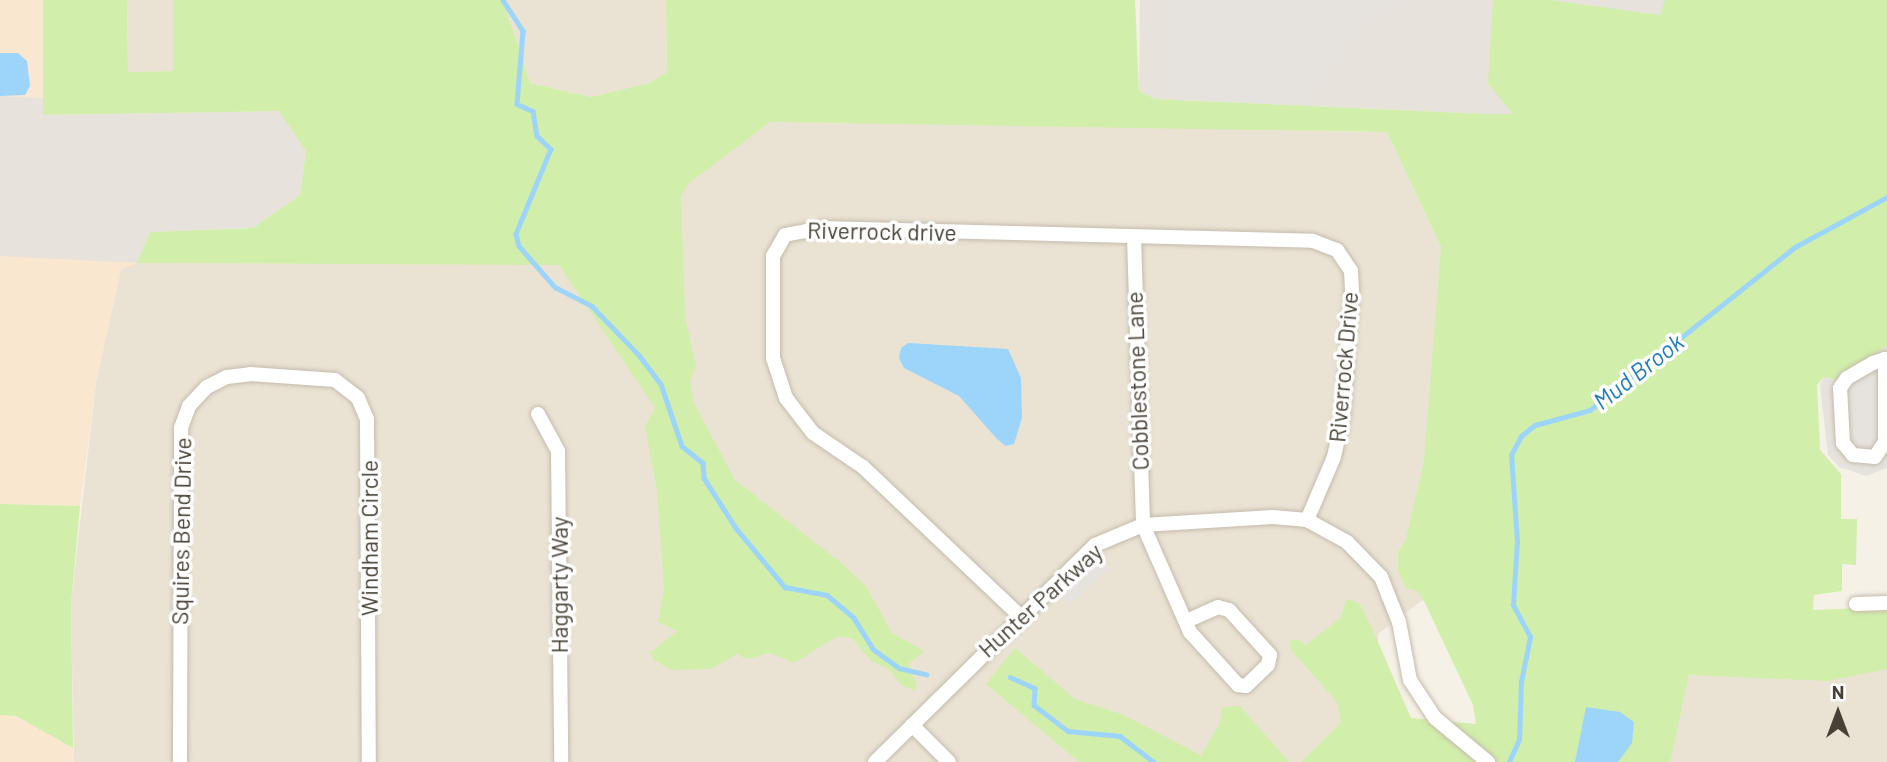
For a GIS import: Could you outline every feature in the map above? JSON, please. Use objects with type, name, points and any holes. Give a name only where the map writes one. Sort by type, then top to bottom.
[{"type":"street","name":"Riverrock drive","points":[[1019,615],[863,467],[798,417],[777,379],[773,358],[773,256],[785,235],[822,228],[1134,237]]},
{"type":"street","name":"Riverrock Drive","points":[[1134,237],[1313,241],[1337,250],[1351,271],[1343,416],[1335,457],[1307,520]]},
{"type":"street","name":"Cobblestone Lane","points":[[1134,237],[1143,525]]},
{"type":"street","points":[[1886,359],[1885,442],[1875,457],[1853,455],[1843,443],[1840,388],[1847,379],[1886,359]]},
{"type":"street","name":"Squires Bend Drive","points":[[180,762],[181,428],[189,406],[216,380],[283,375]]},
{"type":"street","name":"Windham Circle","points":[[283,375],[325,377],[344,384],[358,398],[368,419],[369,762]]},
{"type":"street","name":"Haggarty Way","points":[[538,414],[558,451],[561,762]]},
{"type":"street","name":"Hunter Parkway","points":[[874,762],[1019,615],[1095,545],[1143,525],[1307,520]]},
{"type":"street","points":[[1307,520],[1347,542],[1381,578],[1399,622],[1410,680],[1435,718],[1488,762]]},
{"type":"street","points":[[1143,525],[1190,632],[1238,685],[1246,686],[1268,665],[1270,655],[1229,610],[1218,607],[1187,621]]},
{"type":"street","points":[[1856,604],[1887,603]]},
{"type":"street","points":[[912,725],[948,762]]},
{"type":"shaded area","points":[[0,0],[43,0],[43,98],[0,96]]},
{"type":"shaded area","points":[[127,0],[173,0],[173,71],[128,72]]},
{"type":"shaded area","points":[[503,0],[666,0],[667,72],[649,83],[591,97],[530,83]]},
{"type":"shaded area","points":[[1140,0],[1887,0],[1887,111],[1484,114],[1155,99],[1139,91]]},
{"type":"shaded area","points":[[1174,0],[1402,0],[1364,17],[1299,104],[1177,100]]},
{"type":"shaded area","points":[[0,96],[43,98],[44,115],[280,111],[306,151],[300,195],[253,228],[150,232],[137,263],[0,256]]},
{"type":"shaded area","points":[[661,117],[1387,132],[1441,247],[1433,592],[1378,634],[1378,727],[1319,762],[74,762],[71,604],[96,382],[121,269],[137,263],[559,264],[655,407]]},
{"type":"shaded area","points":[[0,255],[137,263],[121,270],[96,382],[80,506],[0,504]]},
{"type":"shaded area","points":[[1887,346],[1887,468],[1866,476],[1839,467],[1828,455],[1820,385],[1824,377],[1835,380]]},
{"type":"shaded area","points":[[1097,556],[1108,569],[1070,605],[1056,594]]},
{"type":"shaded area","points":[[1681,643],[1887,648],[1887,762],[1655,762]]},
{"type":"shaded area","points":[[0,715],[16,716],[73,748],[74,762],[0,762]]},
{"type":"green space","points":[[43,0],[127,0],[128,72],[173,71],[173,0],[503,0],[530,83],[591,97],[649,83],[667,72],[666,0],[1135,0],[1139,91],[1155,99],[1513,114],[1488,84],[1493,0],[1550,0],[1660,15],[1665,0],[1887,0],[1887,346],[1835,380],[1824,377],[1817,385],[1820,450],[1841,474],[1841,519],[1857,519],[1856,565],[1842,564],[1842,591],[1814,595],[1813,610],[1887,607],[1887,669],[1828,681],[1689,675],[1670,762],[1301,762],[1341,723],[1337,702],[1291,650],[1290,641],[1297,639],[1306,645],[1341,617],[1346,599],[1359,603],[1411,718],[1476,724],[1473,705],[1425,603],[1417,591],[1406,588],[1398,570],[1398,552],[1406,539],[1424,461],[1441,247],[1387,132],[770,122],[688,184],[681,196],[685,317],[696,366],[690,381],[694,403],[735,480],[840,562],[866,586],[892,633],[924,651],[909,664],[917,686],[914,690],[901,685],[890,670],[871,661],[853,639],[844,637],[836,637],[794,663],[770,653],[746,659],[737,654],[711,669],[671,670],[654,660],[650,653],[677,631],[658,622],[664,589],[657,491],[645,426],[655,408],[559,265],[137,263],[150,232],[253,228],[300,195],[306,151],[279,111],[43,115]]},
{"type":"green space","points":[[0,504],[80,506],[71,604],[73,748],[16,716],[0,715]]},
{"type":"green space","points":[[1015,648],[1075,699],[1121,714],[1201,755],[1219,725],[1223,707],[1240,706],[1289,762],[1079,762],[986,684]]},
{"type":"water","points":[[0,53],[18,53],[27,61],[30,86],[25,95],[0,96]]},
{"type":"water","points":[[908,343],[1008,349],[1021,378],[1022,418],[1014,444],[1006,446],[997,439],[959,396],[904,368],[899,358],[901,348]]},
{"type":"water","points":[[1586,707],[1620,712],[1634,722],[1632,743],[1618,762],[1575,762]]},
{"type":"waterway","points":[[503,0],[523,31],[517,104],[533,111],[537,136],[551,149],[516,234],[519,246],[555,287],[592,306],[639,355],[661,384],[682,446],[703,463],[704,478],[736,528],[785,587],[827,595],[854,618],[873,649],[899,668],[926,674]]},
{"type":"waterway","name":"Mud Brook","points":[[1509,762],[1519,740],[1521,682],[1530,637],[1513,605],[1517,542],[1511,455],[1521,436],[1535,425],[1590,410],[1795,247],[1887,197]]},
{"type":"waterway","points":[[1010,677],[1035,688],[1034,705],[1068,731],[1120,736],[1154,762]]}]
